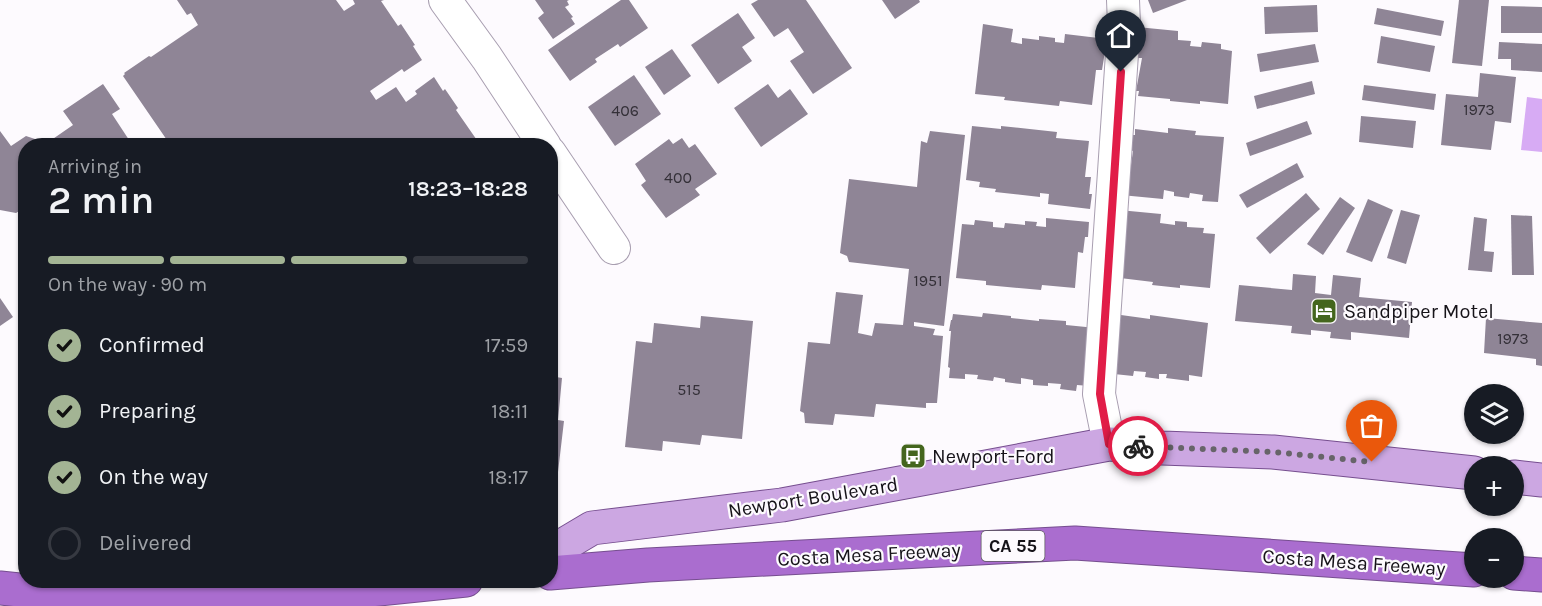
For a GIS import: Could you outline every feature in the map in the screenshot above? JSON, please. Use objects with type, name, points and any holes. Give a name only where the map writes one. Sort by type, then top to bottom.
[{"type":"highway","name":"Costa Mesa Freeway","points":[[558,572],[672,564],[1075,543],[1464,569]]},
{"type":"highway","points":[[1524,573],[1542,574]]},
{"type":"highway","points":[[0,588],[106,599],[341,594],[395,588]]},
{"type":"main road","name":"Newport Boulevard","points":[[558,548],[592,528],[782,505],[1109,444],[1273,452],[1464,471]]},
{"type":"main road","points":[[1524,478],[1542,480]]},
{"type":"street","points":[[445,0],[487,58],[540,138]]},
{"type":"street","points":[[1109,444],[1100,394],[1124,24],[1123,0]]},
{"type":"street","points":[[558,165],[614,248]]},
{"type":"shaded area","points":[[1527,97],[1542,99],[1542,152],[1521,150]]},
{"type":"building","points":[[177,0],[336,0],[344,11],[355,4],[353,0],[384,0],[381,1],[398,26],[401,24],[422,60],[404,72],[402,69],[370,91],[376,100],[396,87],[406,102],[417,94],[415,91],[434,77],[458,108],[456,110],[475,138],[166,138],[123,76],[149,56],[151,57],[198,25],[191,13],[187,15]]},
{"type":"building","points":[[535,0],[569,0],[567,1],[569,5],[565,7],[573,17],[571,18],[575,24],[553,39],[538,18],[544,13]]},
{"type":"building","points":[[621,0],[629,0],[648,28],[620,47],[618,44],[595,59],[597,62],[570,81],[548,50]]},
{"type":"building","points":[[758,0],[806,0],[852,68],[813,94],[790,61],[804,52],[788,28],[774,37],[751,4]]},
{"type":"building","points":[[882,0],[919,0],[920,2],[895,19]]},
{"type":"building","points":[[1148,0],[1187,0],[1153,13]]},
{"type":"building","points":[[1459,0],[1489,0],[1482,66],[1452,63]]},
{"type":"building","points":[[1317,5],[1318,32],[1265,34],[1264,7]]},
{"type":"building","points":[[1501,6],[1542,7],[1542,33],[1501,33]]},
{"type":"building","points":[[1377,8],[1444,21],[1441,36],[1374,24]]},
{"type":"building","points":[[738,13],[755,38],[742,47],[752,61],[718,84],[691,45]]},
{"type":"building","points":[[983,24],[1013,29],[1011,42],[1022,44],[1022,38],[1039,40],[1039,36],[1055,38],[1055,42],[1064,43],[1065,34],[1107,39],[1102,70],[1096,70],[1092,105],[1060,101],[1059,106],[1004,100],[1005,97],[975,94]]},
{"type":"building","points":[[1137,27],[1178,31],[1178,40],[1191,41],[1190,46],[1201,47],[1202,42],[1221,44],[1221,49],[1232,51],[1228,104],[1200,101],[1200,104],[1138,96],[1139,91],[1136,91],[1142,58],[1137,58]]},
{"type":"building","points":[[1381,36],[1435,46],[1430,72],[1377,63]]},
{"type":"building","points":[[1499,42],[1542,44],[1542,72],[1511,70],[1511,59],[1498,59]]},
{"type":"building","points":[[1315,44],[1319,62],[1260,72],[1257,54]]},
{"type":"building","points":[[672,49],[691,76],[664,95],[645,67]]},
{"type":"building","points":[[1480,73],[1516,77],[1511,123],[1495,121],[1491,150],[1441,145],[1446,94],[1478,97]]},
{"type":"building","points":[[634,75],[661,114],[615,146],[588,107]]},
{"type":"building","points":[[1312,81],[1315,94],[1257,109],[1254,96]]},
{"type":"building","points":[[103,84],[120,109],[112,114],[128,138],[54,138],[73,125],[63,111]]},
{"type":"building","points":[[768,84],[778,98],[790,89],[808,114],[761,147],[734,108]]},
{"type":"building","points":[[1364,85],[1436,94],[1434,110],[1362,100]]},
{"type":"building","points":[[1361,116],[1416,121],[1413,148],[1359,142]]},
{"type":"building","points":[[1307,121],[1312,134],[1250,156],[1246,143]]},
{"type":"building","points":[[972,126],[1001,129],[1001,126],[1057,132],[1056,138],[1089,141],[1085,177],[1091,177],[1090,209],[1048,204],[1049,194],[1040,193],[1040,197],[995,192],[996,189],[979,187],[980,182],[966,180]]},
{"type":"building","points":[[1168,128],[1196,131],[1195,135],[1224,137],[1218,202],[1202,201],[1203,195],[1190,193],[1189,198],[1174,196],[1174,192],[1164,190],[1163,199],[1121,195],[1126,165],[1131,165],[1133,151],[1130,150],[1135,129],[1168,133]]},
{"type":"building","points":[[0,131],[11,146],[18,141],[18,212],[16,213],[0,210]]},
{"type":"building","points":[[930,131],[965,135],[944,326],[914,322],[914,326],[935,329],[933,335],[943,336],[937,403],[926,403],[926,408],[876,404],[874,417],[835,414],[833,425],[805,423],[804,413],[800,411],[808,342],[830,344],[836,292],[863,295],[858,333],[872,336],[875,323],[903,325],[909,269],[849,262],[847,256],[840,253],[849,179],[917,187],[921,141],[927,143]]},
{"type":"building","points":[[682,138],[689,148],[695,144],[717,174],[695,189],[700,195],[666,218],[641,185],[646,181],[635,164],[669,139],[673,144]]},
{"type":"building","points":[[1297,163],[1304,177],[1247,208],[1239,195]]},
{"type":"building","points":[[1306,193],[1320,209],[1270,254],[1256,238]]},
{"type":"building","points":[[1340,197],[1355,208],[1323,255],[1307,244]]},
{"type":"building","points":[[1368,199],[1393,210],[1372,262],[1346,252]]},
{"type":"building","points":[[1119,210],[1161,214],[1160,223],[1175,225],[1175,221],[1187,222],[1187,227],[1204,228],[1203,233],[1215,234],[1210,288],[1152,285],[1153,282],[1120,278]]},
{"type":"building","points":[[1401,210],[1420,215],[1406,264],[1387,258]]},
{"type":"building","points":[[1511,215],[1532,216],[1534,275],[1512,275]]},
{"type":"building","points":[[1474,217],[1487,219],[1484,251],[1494,252],[1492,272],[1468,270]]},
{"type":"building","points":[[1046,218],[1089,222],[1088,237],[1085,237],[1083,253],[1078,252],[1075,288],[1042,285],[1041,290],[986,285],[986,281],[956,278],[962,224],[974,225],[975,220],[993,222],[993,227],[1004,228],[1005,223],[1025,225],[1025,221],[1037,222],[1036,226],[1046,227]]},
{"type":"building","name":"Sandpiper Motel","points":[[1293,274],[1316,276],[1315,293],[1331,295],[1333,275],[1361,278],[1359,297],[1412,302],[1409,338],[1351,332],[1351,340],[1330,338],[1331,332],[1311,330],[1311,335],[1291,333],[1292,326],[1235,321],[1239,285],[1292,290]]},
{"type":"building","points":[[0,298],[13,317],[0,326]]},
{"type":"building","points":[[983,313],[1039,321],[1039,319],[1066,321],[1066,325],[1096,328],[1090,386],[1077,385],[1076,391],[1060,389],[1061,384],[1033,385],[1033,380],[1021,378],[1021,384],[1005,382],[1005,379],[994,377],[993,381],[977,379],[978,375],[965,374],[965,379],[949,378],[951,331],[949,331],[953,314],[982,317]]},
{"type":"building","points":[[1121,315],[1150,319],[1150,315],[1208,323],[1202,377],[1189,375],[1189,381],[1166,378],[1167,374],[1159,374],[1159,379],[1145,377],[1146,372],[1134,371],[1133,376],[1114,374]]},
{"type":"building","points":[[701,316],[753,321],[742,439],[702,435],[700,445],[663,441],[662,451],[625,447],[636,341],[652,343],[654,323],[700,328]]},
{"type":"building","points":[[1486,318],[1542,323],[1542,366],[1536,365],[1536,359],[1484,353]]},
{"type":"building","points":[[558,377],[562,378],[558,420]]},
{"type":"building","points":[[558,420],[564,421],[558,472]]},
{"type":"way so far","points":[[1138,446],[1273,452],[1372,462]]},
{"type":"place","name":"Sandpiper Motel","points":[[1324,311]]},
{"type":"place","name":"Newport-Ford","points":[[913,456]]},
{"type":"route","points":[[1121,72],[1100,394],[1109,444],[1138,446]]}]
